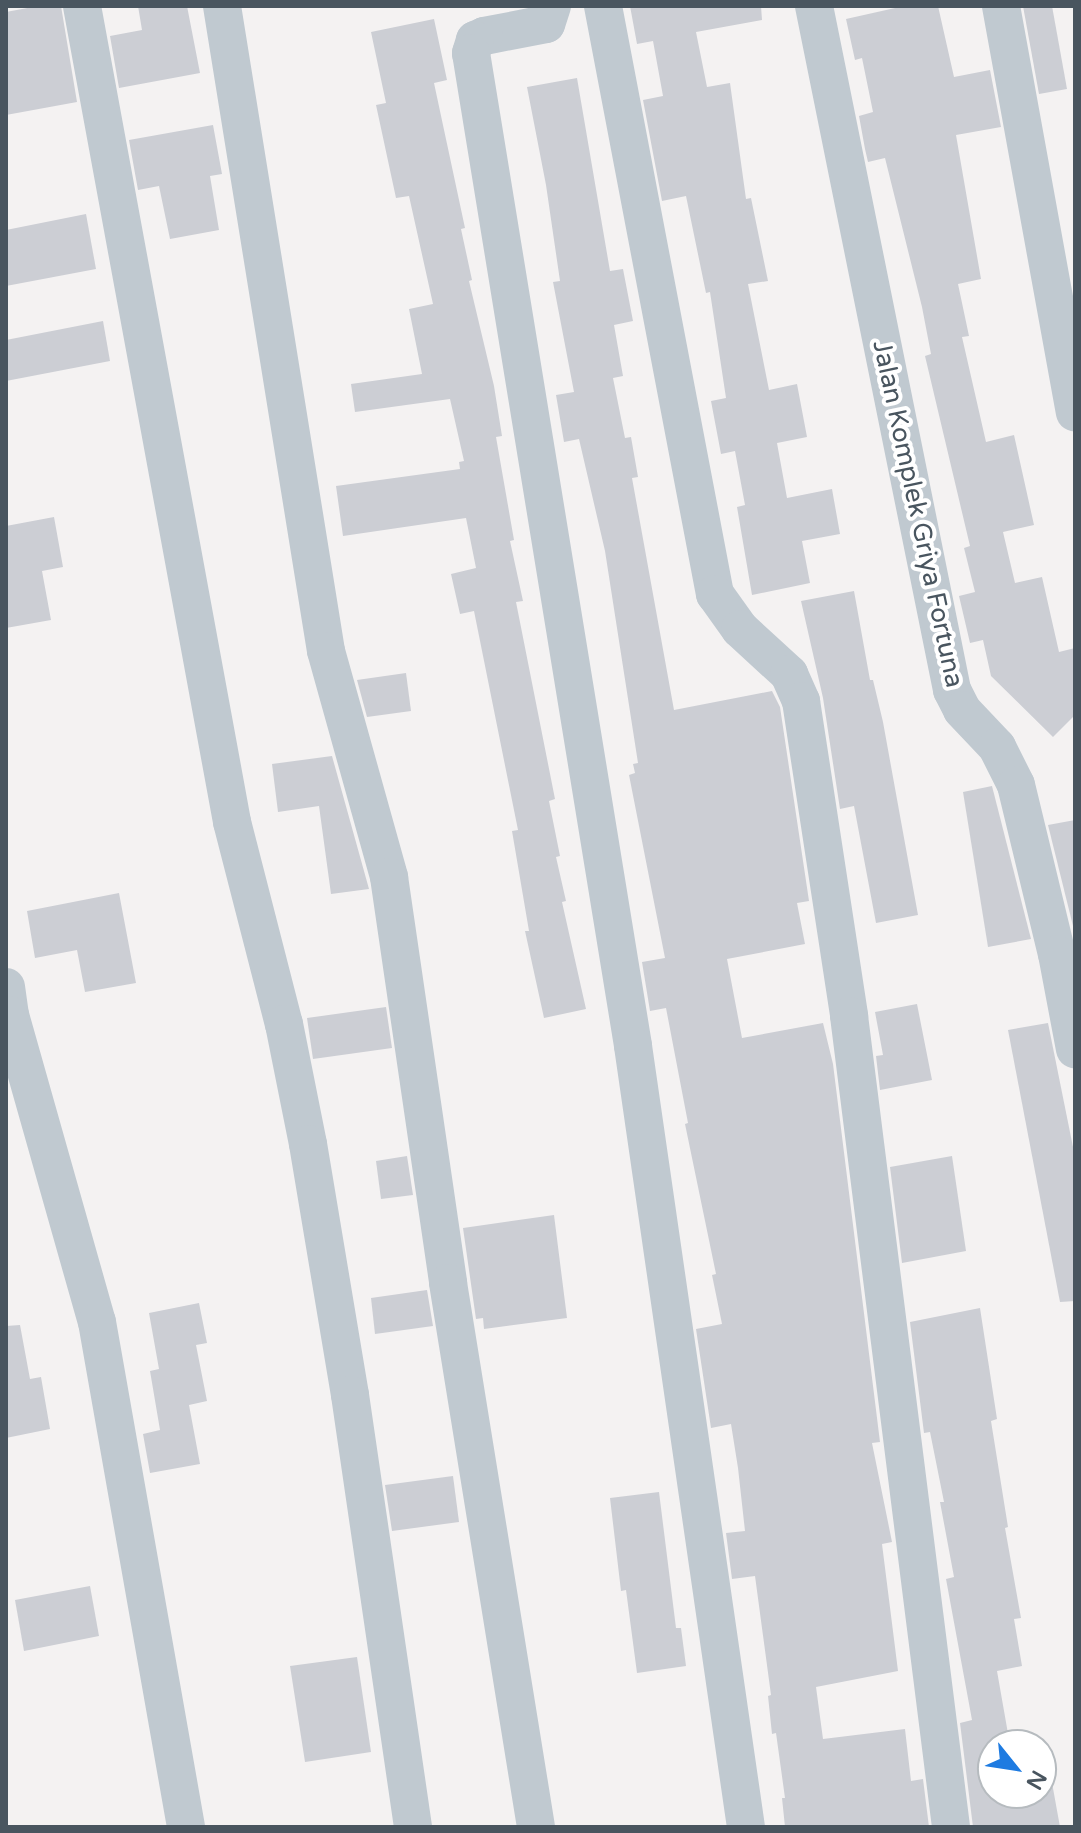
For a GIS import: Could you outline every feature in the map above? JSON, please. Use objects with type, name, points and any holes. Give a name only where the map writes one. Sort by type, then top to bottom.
[{"type":"street","points":[[82,6],[232,822],[284,1024],[308,1144],[350,1395],[413,1827]]},
{"type":"street","points":[[222,6],[326,651],[389,877],[445,1267],[536,1827]]},
{"type":"street","points":[[552,6],[546,24],[484,36],[475,40],[471,53],[633,1046],[746,1827]]},
{"type":"street","points":[[603,6],[715,594],[740,629],[789,674],[801,701],[849,1016],[951,1827]]},
{"type":"street","name":"Jalan Komplek Griya Fortuna","points":[[814,6],[952,690],[962,710],[997,747],[1016,785],[1057,954],[1075,1049]]},
{"type":"street","points":[[1001,6],[1075,412]]},
{"type":"street","points":[[6,987],[10,1015],[97,1322],[186,1827]]},
{"type":"building","points":[[38,6],[61,6],[77,102],[6,115],[6,12]]},
{"type":"building","points":[[138,6],[187,6],[200,73],[119,88],[110,36],[142,30]]},
{"type":"building","points":[[630,6],[761,6],[762,20],[696,32],[707,87],[730,83],[746,199],[751,198],[768,281],[748,284],[769,390],[797,384],[807,437],[777,443],[787,498],[832,489],[840,534],[802,541],[810,583],[752,595],[737,507],[745,505],[735,451],[721,454],[711,401],[726,398],[710,292],[706,293],[686,196],[662,201],[643,100],[663,96],[653,41],[637,44]]},
{"type":"building","points":[[904,6],[938,6],[954,77],[990,70],[1001,127],[956,135],[981,279],[958,284],[969,336],[962,337],[986,442],[1014,435],[1034,525],[1003,532],[1015,583],[1042,577],[1059,652],[1075,648],[1075,715],[1053,737],[991,676],[983,640],[970,643],[959,596],[975,592],[964,548],[970,546],[925,356],[931,354],[922,307],[885,158],[868,162],[865,149],[859,116],[873,112],[862,58],[855,60],[846,19]]},
{"type":"building","points":[[1023,6],[1052,6],[1067,89],[1039,94]]},
{"type":"building","points":[[434,19],[447,80],[434,83],[465,228],[461,229],[472,280],[469,281],[494,386],[502,436],[496,437],[514,540],[510,541],[523,601],[516,602],[555,799],[549,801],[560,856],[556,857],[566,901],[562,902],[586,1009],[544,1018],[525,931],[529,931],[512,831],[518,830],[474,611],[460,614],[451,574],[476,568],[466,518],[343,536],[336,486],[460,469],[459,462],[464,461],[450,399],[355,412],[351,384],[422,374],[409,309],[433,304],[409,196],[396,198],[376,105],[386,103],[371,32]]},
{"type":"building","points":[[577,78],[610,271],[623,269],[633,321],[614,325],[623,376],[613,378],[625,438],[631,437],[638,477],[632,478],[674,710],[772,691],[780,707],[809,901],[797,903],[805,944],[727,959],[742,1038],[823,1023],[833,1064],[880,1442],[872,1443],[892,1542],[882,1544],[898,1671],[816,1687],[823,1739],[905,1729],[911,1781],[923,1779],[929,1827],[785,1827],[782,1798],[785,1798],[776,1733],[772,1734],[768,1696],[771,1695],[755,1576],[732,1579],[726,1533],[745,1531],[738,1468],[731,1424],[711,1428],[696,1329],[722,1324],[712,1275],[716,1274],[685,1124],[688,1123],[666,1008],[650,1011],[642,962],[665,958],[629,775],[635,773],[633,764],[638,763],[605,551],[579,439],[564,442],[556,395],[574,392],[553,282],[560,281],[527,87]]},
{"type":"building","points":[[213,125],[222,174],[210,176],[219,230],[170,239],[159,186],[138,190],[129,140]]},
{"type":"building","points":[[86,214],[96,269],[6,286],[6,230]]},
{"type":"building","points":[[103,321],[110,361],[6,381],[6,340]]},
{"type":"building","points":[[54,517],[63,567],[42,571],[51,620],[6,628],[6,526]]},
{"type":"building","points":[[854,591],[870,680],[873,680],[883,722],[918,915],[876,923],[854,806],[840,809],[823,698],[801,601]]},
{"type":"building","points":[[406,673],[411,711],[367,717],[357,680]]},
{"type":"building","points":[[332,756],[369,889],[331,894],[319,806],[278,812],[272,764]]},
{"type":"building","points":[[992,786],[1031,939],[988,947],[963,792]]},
{"type":"building","points":[[1075,820],[1075,930],[1074,930],[1048,825]]},
{"type":"building","points":[[119,893],[136,983],[85,992],[77,950],[35,958],[27,911]]},
{"type":"building","points":[[917,1004],[932,1080],[880,1090],[876,1056],[883,1055],[875,1012]]},
{"type":"building","points":[[386,1007],[392,1048],[313,1059],[307,1018]]},
{"type":"building","points":[[1048,1023],[1075,1157],[1075,1301],[1060,1302],[1008,1030]]},
{"type":"building","points":[[407,1156],[413,1195],[381,1199],[376,1161]]},
{"type":"building","points":[[952,1156],[966,1251],[902,1263],[890,1167]]},
{"type":"building","points":[[554,1215],[567,1318],[484,1329],[483,1318],[476,1319],[463,1228]]},
{"type":"building","points":[[427,1290],[433,1326],[375,1334],[371,1298]]},
{"type":"building","points":[[199,1303],[207,1343],[196,1345],[207,1401],[189,1405],[200,1464],[150,1473],[143,1434],[160,1430],[150,1371],[159,1369],[149,1313]]},
{"type":"building","points":[[980,1308],[997,1419],[991,1421],[1021,1618],[1014,1619],[1022,1666],[997,1671],[1007,1729],[977,1729],[977,1809],[1057,1809],[1060,1827],[973,1827],[960,1723],[972,1720],[946,1579],[954,1577],[940,1502],[944,1502],[930,1432],[924,1433],[910,1322]]},
{"type":"building","points":[[20,1325],[30,1379],[41,1377],[50,1429],[6,1438],[6,1326]]},
{"type":"building","points":[[453,1476],[459,1522],[392,1531],[385,1485]]},
{"type":"building","points":[[659,1492],[676,1628],[681,1628],[686,1666],[637,1673],[626,1590],[621,1591],[610,1498]]},
{"type":"building","points":[[90,1586],[99,1636],[24,1651],[15,1600]]},
{"type":"building","points":[[357,1657],[371,1752],[305,1762],[290,1666]]}]
